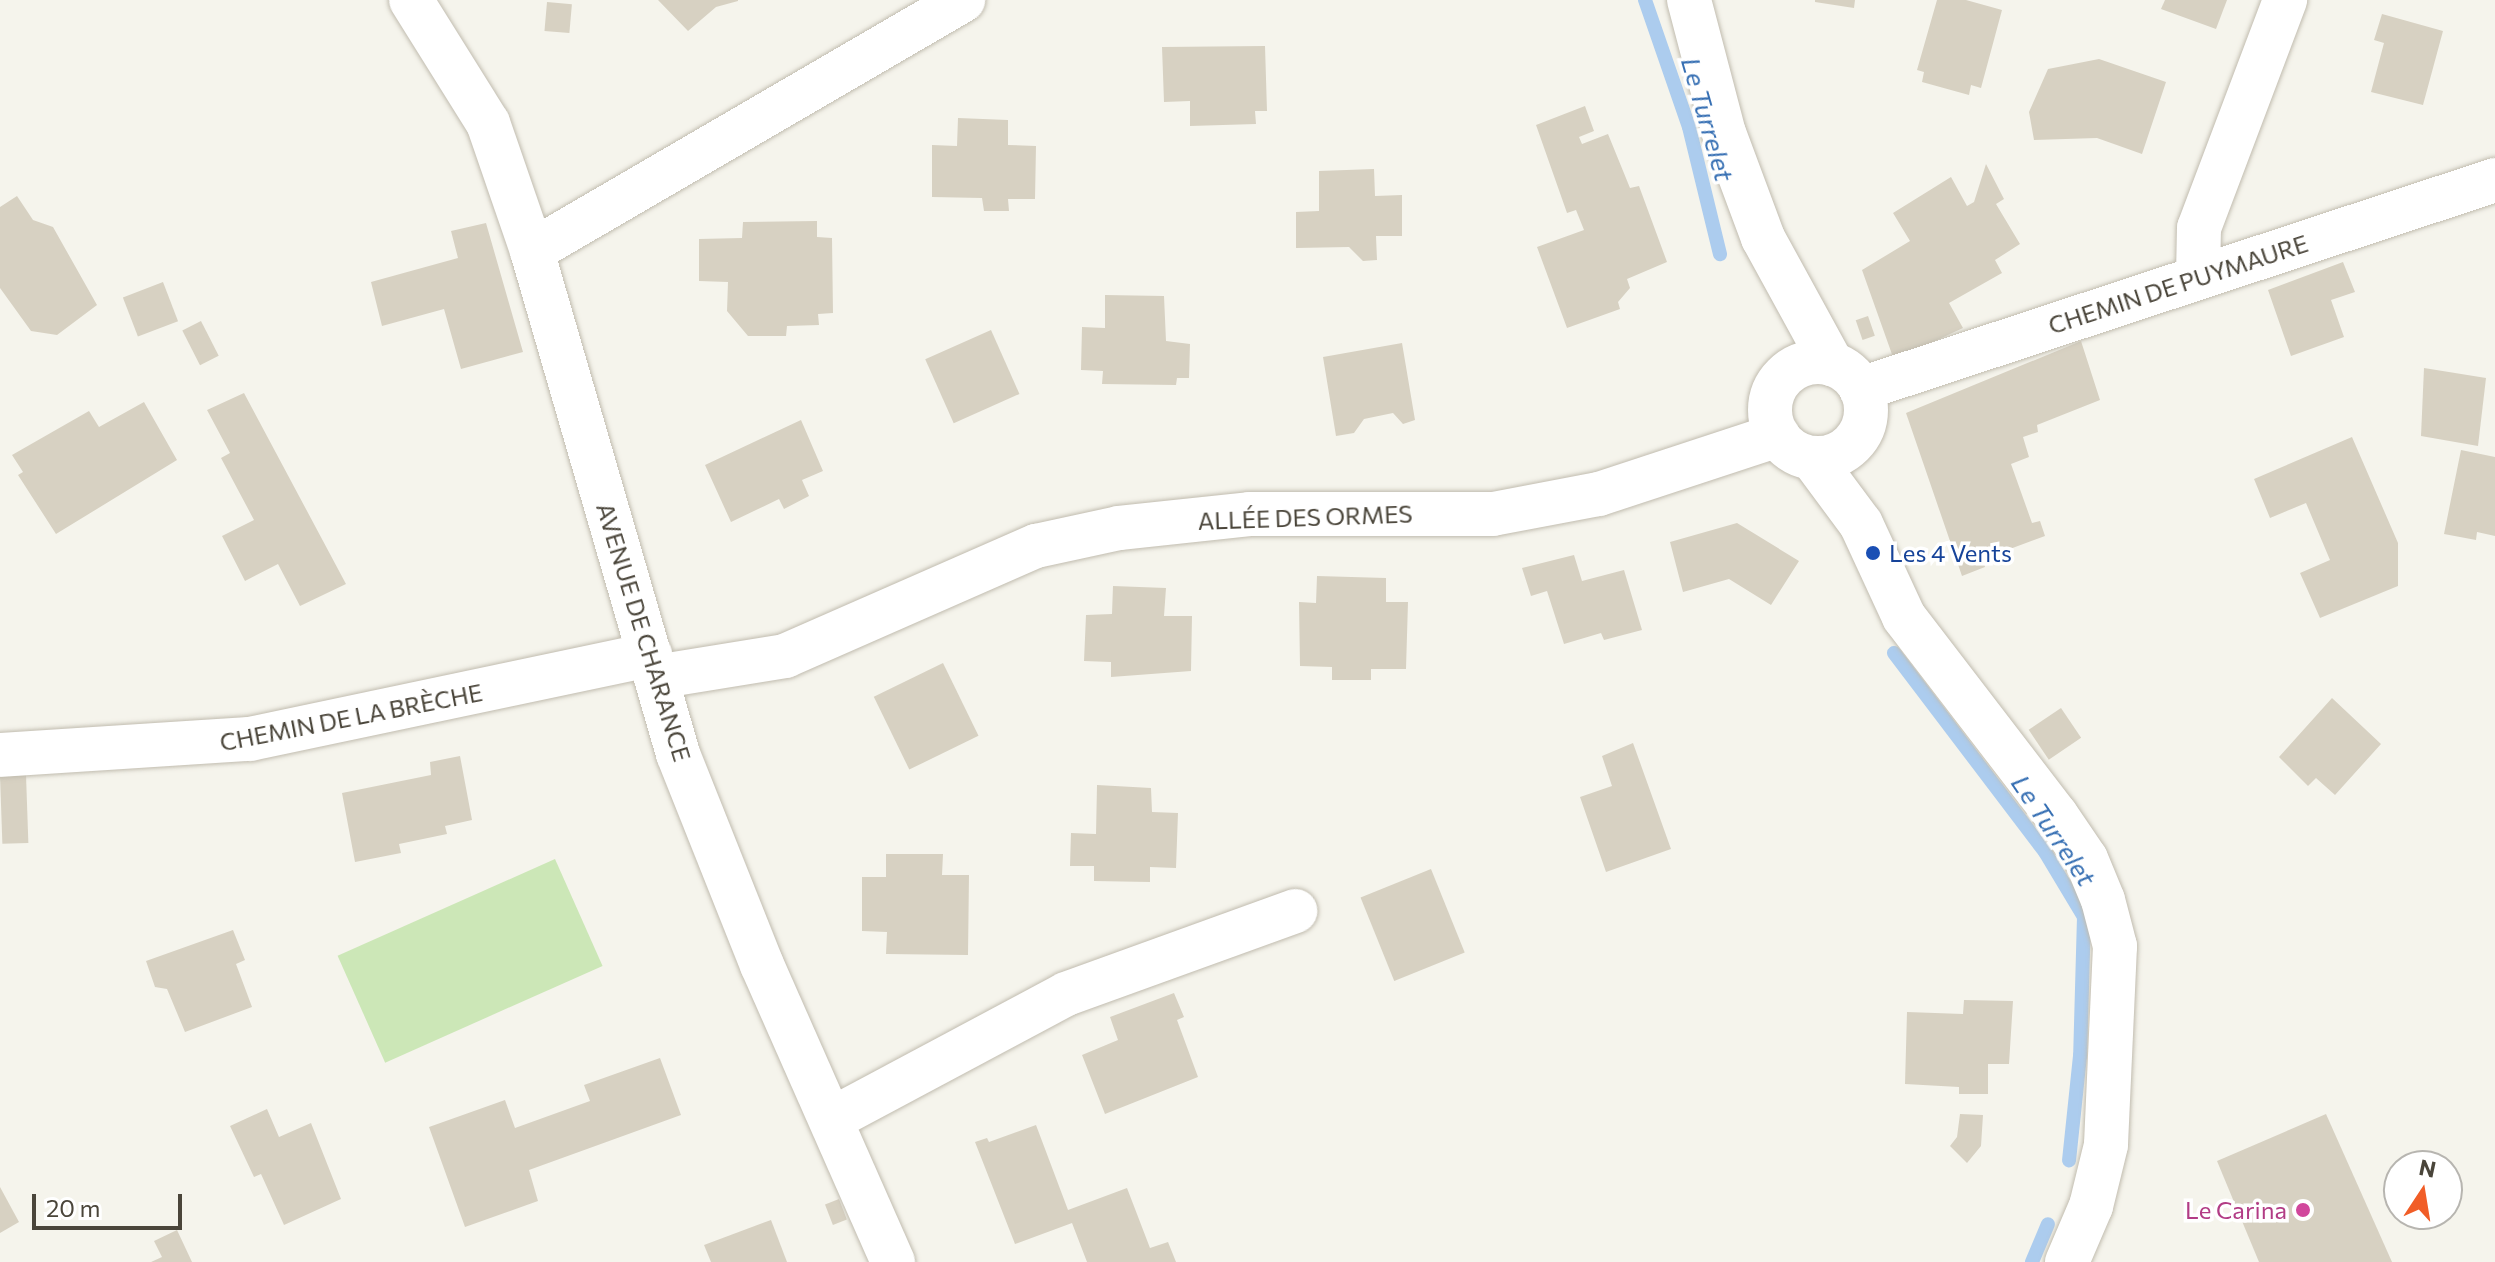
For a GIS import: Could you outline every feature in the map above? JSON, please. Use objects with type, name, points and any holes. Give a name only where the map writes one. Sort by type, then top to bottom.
[{"type":"street","name":"AVENUE DE CHARANCE","points":[[411,0],[488,123],[532,251],[678,754],[745,923],[893,1262]]},
{"type":"street","points":[[532,251],[963,0]]},
{"type":"street","points":[[1689,0],[1724,133],[1763,238],[1787,373]]},
{"type":"street","points":[[2198,275],[2199,228],[2285,0]]},
{"type":"street","name":"CHEMIN DE PUYMAURE","points":[[1846,376],[2198,275],[2495,180]]},
{"type":"street","points":[[1763,238],[1867,412],[1855,442],[1861,524]]},
{"type":"street","points":[[1846,376],[1800,365],[1787,373],[1771,400],[1795,447],[1861,524],[1904,617],[2056,815],[2086,859],[2103,900],[2115,946],[2106,1145],[2091,1206],[2067,1262]]},
{"type":"street","points":[[1795,447],[1828,457],[1855,442]]},
{"type":"street","name":"ALLÉE DES ORMES","points":[[653,666],[785,656],[1036,546],[1119,528],[1249,514],[1493,514],[1599,494],[1795,447]]},
{"type":"street","name":"CHEMIN DE LA BRÈCHE","points":[[0,755],[250,739],[653,666]]},
{"type":"street","points":[[832,1119],[1066,994],[1295,911]]},
{"type":"green space","points":[[555,859],[603,966],[385,1063],[338,956]]},
{"type":"building","points":[[658,0],[738,1],[716,7],[688,31]]},
{"type":"building","points":[[1815,0],[1855,0],[1854,8]]},
{"type":"building","points":[[1937,0],[1966,0],[2002,10],[1981,88],[1971,85],[1969,95],[1922,82],[1924,72],[1917,70]]},
{"type":"building","points":[[2165,0],[2227,0],[2216,29],[2161,9]]},
{"type":"building","points":[[547,2],[572,4],[569,33],[544,31]]},
{"type":"building","points":[[2382,14],[2443,31],[2423,105],[2371,92],[2384,43],[2374,40]]},
{"type":"building","points":[[1265,46],[1267,111],[1255,111],[1256,124],[1190,126],[1190,101],[1164,102],[1162,47]]},
{"type":"building","points":[[2099,59],[2166,82],[2142,154],[2097,138],[2034,140],[2029,112],[2048,69]]},
{"type":"building","points":[[1585,106],[1594,131],[1579,137],[1582,144],[1608,134],[1630,188],[1639,186],[1667,262],[1627,279],[1630,288],[1618,302],[1620,309],[1567,328],[1537,247],[1584,230],[1576,210],[1567,213],[1536,125]]},
{"type":"building","points":[[958,118],[1008,120],[1008,145],[1036,146],[1035,199],[1008,199],[1009,211],[984,211],[982,198],[932,197],[932,145],[957,146]]},
{"type":"building","points":[[1986,164],[2004,199],[1996,204],[2020,244],[1995,260],[2002,273],[1949,303],[1963,328],[1894,360],[1862,270],[1910,241],[1893,213],[1951,177],[1967,206],[1974,202]]},
{"type":"building","points":[[1374,169],[1375,196],[1402,195],[1402,236],[1376,236],[1377,260],[1363,261],[1349,247],[1296,248],[1296,212],[1319,211],[1319,171]]},
{"type":"building","points":[[17,196],[33,220],[53,227],[97,305],[57,335],[31,331],[0,288],[0,207]]},
{"type":"building","points":[[817,221],[817,237],[832,238],[833,313],[818,314],[819,325],[787,326],[786,336],[748,336],[727,311],[728,282],[699,281],[699,239],[742,238],[743,222]]},
{"type":"building","points":[[486,223],[523,352],[461,369],[444,309],[382,326],[371,282],[458,258],[451,231]]},
{"type":"building","points":[[2343,262],[2355,292],[2331,300],[2344,337],[2291,356],[2268,290]]},
{"type":"building","points":[[163,282],[178,321],[138,337],[123,297]]},
{"type":"building","points":[[1105,295],[1164,296],[1166,341],[1190,344],[1189,378],[1177,378],[1176,385],[1102,384],[1103,371],[1081,370],[1082,327],[1105,328]]},
{"type":"building","points":[[1868,316],[1875,336],[1863,340],[1856,320]]},
{"type":"building","points":[[201,321],[219,356],[200,365],[182,331]]},
{"type":"building","points":[[991,330],[1019,394],[954,423],[925,359]]},
{"type":"building","points":[[2081,341],[2100,400],[2037,425],[2038,432],[2023,437],[2029,457],[2011,464],[2032,523],[2040,521],[2045,536],[1983,559],[1985,567],[1962,576],[1906,413]]},
{"type":"building","points":[[1402,343],[1415,420],[1403,424],[1393,413],[1364,419],[1354,433],[1336,436],[1323,357]]},
{"type":"building","points":[[2424,368],[2486,378],[2478,446],[2421,436]]},
{"type":"building","points":[[244,393],[346,584],[300,606],[278,564],[245,581],[222,536],[254,520],[221,458],[230,453],[207,410]]},
{"type":"building","points":[[144,402],[177,460],[56,534],[18,475],[23,472],[12,455],[89,411],[99,427]]},
{"type":"building","points":[[801,420],[823,471],[802,480],[809,496],[784,509],[779,499],[731,522],[705,465]]},
{"type":"building","points":[[2352,437],[2398,543],[2398,586],[2320,618],[2300,573],[2330,560],[2306,503],[2270,518],[2254,479]]},
{"type":"building","points":[[2461,450],[2495,457],[2495,536],[2477,532],[2476,540],[2444,534]]},
{"type":"building","points":[[1737,523],[1799,561],[1771,605],[1729,579],[1683,592],[1670,542]]},
{"type":"building","points":[[1574,555],[1582,581],[1624,570],[1642,630],[1604,640],[1601,633],[1564,644],[1547,591],[1531,596],[1522,568]]},
{"type":"building","points":[[1317,576],[1386,578],[1386,602],[1408,602],[1406,669],[1371,669],[1371,680],[1332,680],[1332,667],[1300,666],[1299,602],[1316,603]]},
{"type":"building","points":[[1113,586],[1166,588],[1164,616],[1192,616],[1191,671],[1111,677],[1111,662],[1084,661],[1086,615],[1112,614]]},
{"type":"building","points":[[943,663],[979,736],[909,770],[874,697]]},
{"type":"building","points":[[2332,698],[2381,744],[2335,795],[2316,778],[2308,786],[2279,757]]},
{"type":"building","points":[[2061,708],[2081,738],[2049,760],[2029,730]]},
{"type":"building","points":[[1633,743],[1671,849],[1606,872],[1580,797],[1612,786],[1602,756]]},
{"type":"building","points":[[460,756],[472,820],[445,826],[447,834],[399,844],[401,853],[355,862],[342,793],[431,775],[430,762]]},
{"type":"building","points":[[26,775],[28,843],[2,844],[0,776]]},
{"type":"building","points":[[1097,785],[1151,788],[1152,812],[1178,813],[1176,868],[1150,867],[1150,882],[1094,881],[1094,866],[1070,866],[1071,833],[1096,834]]},
{"type":"building","points":[[886,854],[943,854],[942,875],[969,875],[968,955],[886,954],[887,932],[862,931],[862,877],[886,877]]},
{"type":"building","points":[[1431,869],[1465,952],[1394,981],[1361,897]]},
{"type":"building","points":[[233,930],[245,960],[236,964],[252,1007],[185,1032],[167,989],[155,987],[146,961]]},
{"type":"building","points":[[1174,993],[1184,1017],[1177,1020],[1198,1077],[1105,1114],[1082,1055],[1118,1040],[1110,1017]]},
{"type":"building","points":[[1964,1000],[2013,1001],[2009,1064],[1988,1064],[1988,1094],[1959,1094],[1959,1087],[1905,1084],[1907,1012],[1963,1014]]},
{"type":"building","points":[[660,1058],[681,1115],[529,1170],[538,1201],[465,1227],[429,1127],[505,1100],[515,1128],[590,1101],[584,1085]]},
{"type":"building","points":[[267,1109],[279,1137],[311,1123],[341,1199],[284,1225],[261,1174],[254,1177],[230,1126]]},
{"type":"building","points":[[1960,1114],[1983,1115],[1981,1146],[1967,1163],[1950,1146],[1957,1137]]},
{"type":"building","name":"Le Carina","points":[[2326,1114],[2392,1262],[2259,1262],[2217,1161]]},
{"type":"building","points":[[1036,1125],[1068,1210],[1127,1188],[1150,1248],[1168,1242],[1176,1262],[1087,1262],[1072,1223],[1015,1244],[975,1142],[987,1138],[989,1142]]},
{"type":"building","points":[[0,1187],[19,1222],[0,1233]]},
{"type":"building","points":[[839,1199],[847,1220],[833,1225],[825,1204]]},
{"type":"building","points":[[771,1220],[787,1262],[711,1262],[704,1245]]},
{"type":"building","points":[[177,1230],[192,1262],[151,1262],[162,1257],[154,1241]]},
{"type":"waterway","name":"Le Turrelet","points":[[1645,0],[1689,127],[1720,254]]},
{"type":"waterway","name":"Le Turrelet","points":[[1894,653],[2045,852],[2084,917],[2080,1056],[2069,1160]]},
{"type":"waterway","name":"Le Turrelet","points":[[2032,1262],[2048,1224]]},
{"type":"place","name":"Les 4 Vents","points":[[1873,553]]},
{"type":"place","name":"Le Carina","points":[[2303,1210]]}]
